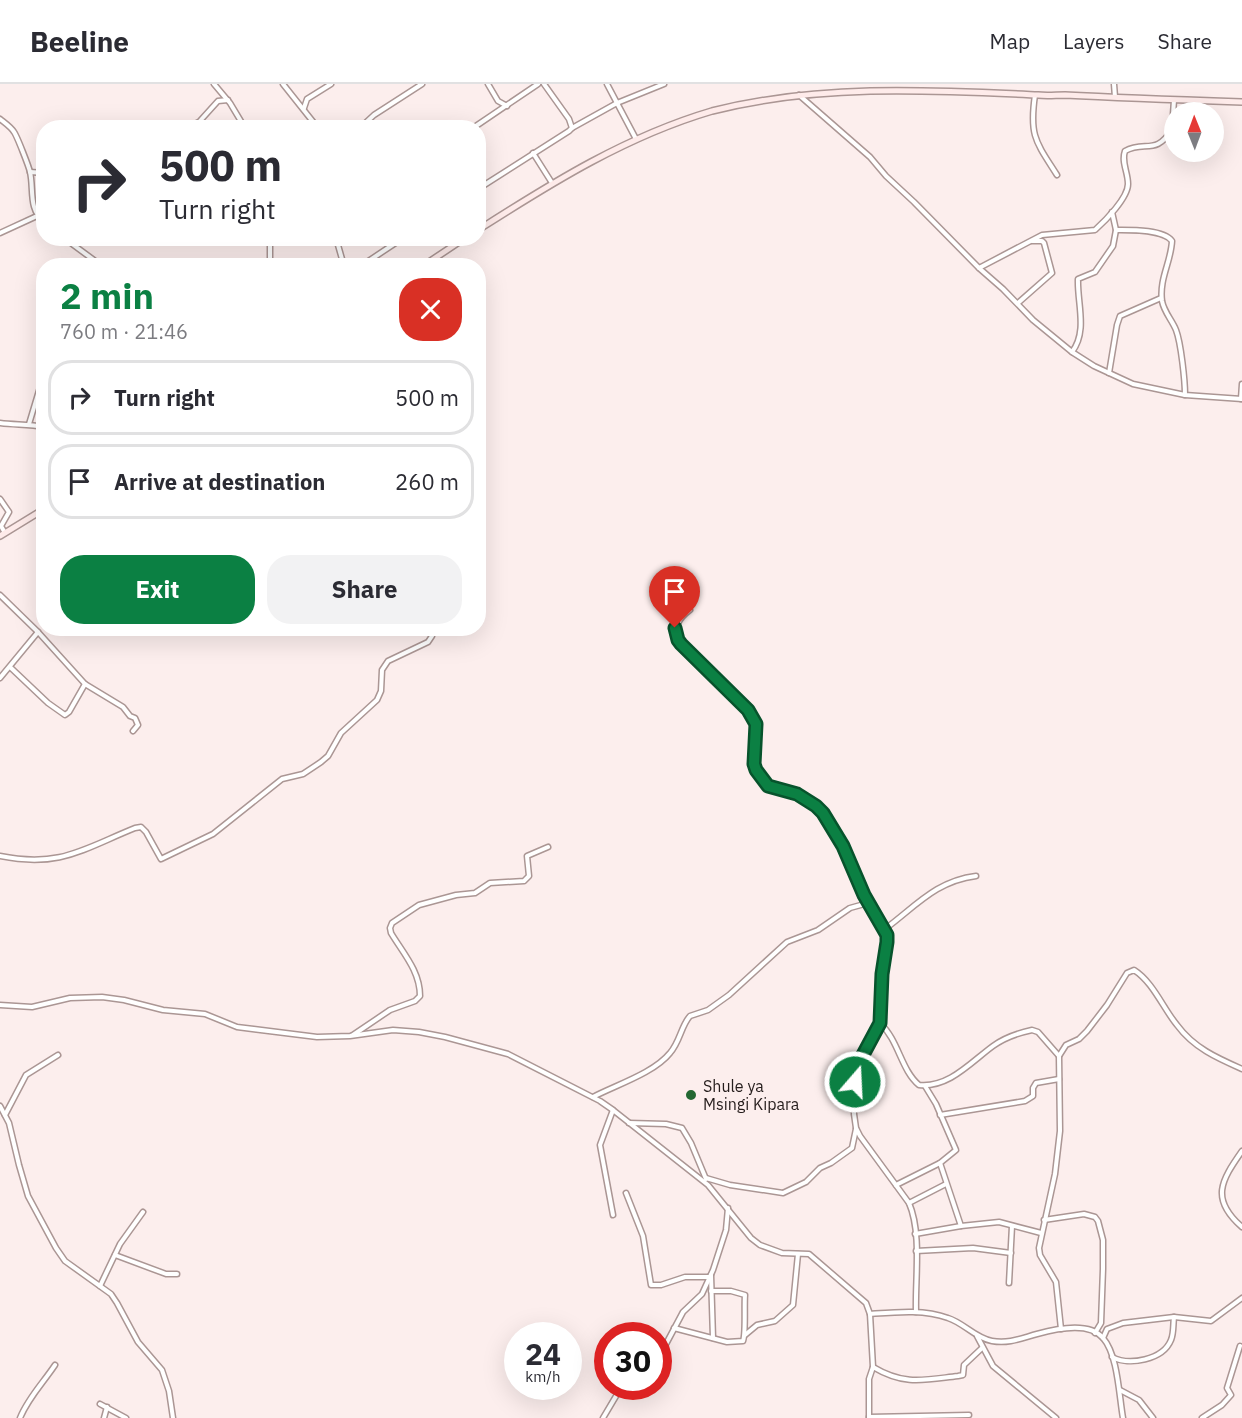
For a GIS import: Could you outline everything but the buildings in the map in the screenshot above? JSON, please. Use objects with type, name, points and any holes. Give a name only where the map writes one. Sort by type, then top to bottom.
[{"type":"main road","points":[[486,225],[590,161],[636,139],[714,111],[798,94],[917,87],[1035,95],[1242,102]]},
{"type":"main road","points":[[435,258],[453,246]]},
{"type":"main road","points":[[3,535],[36,514]]},
{"type":"street","points":[[214,84],[241,120]]},
{"type":"street","points":[[283,84],[312,120]]},
{"type":"street","points":[[304,108],[307,99],[331,84]]},
{"type":"street","points":[[369,120],[422,84]]},
{"type":"street","points":[[488,84],[498,101],[498,111]]},
{"type":"street","points":[[485,120],[538,84]]},
{"type":"street","points":[[544,84],[569,119],[572,128]]},
{"type":"street","points":[[607,84],[636,139]]},
{"type":"street","points":[[486,184],[572,128],[617,103],[664,84]]},
{"type":"street","points":[[1114,84],[1115,98]]},
{"type":"street","points":[[798,94],[870,157],[886,176],[979,268],[1018,303],[1033,320],[1072,352],[1133,384],[1185,395],[1241,399],[1242,384]]},
{"type":"street","points":[[1035,95],[1032,122],[1036,141],[1043,157],[1057,175]]},
{"type":"street","points":[[201,120],[218,101],[228,100]]},
{"type":"street","points":[[979,268],[1048,233],[1095,230],[1112,212],[1127,189],[1123,159],[1125,151],[1135,146],[1154,147],[1170,133],[1173,129],[1174,100]]},
{"type":"street","points":[[498,101],[507,106]]},
{"type":"street","points":[[0,119],[15,132],[30,172],[36,213]]},
{"type":"street","points":[[533,153],[552,183]]},
{"type":"street","points":[[30,172],[36,172]]},
{"type":"street","points":[[1072,352],[1076,347],[1080,330],[1078,279],[1096,271],[1113,246],[1116,230],[1112,212]]},
{"type":"street","points":[[0,233],[36,216]]},
{"type":"street","points":[[1116,230],[1152,232],[1170,238],[1172,249],[1162,280],[1161,298],[1166,314],[1177,334],[1185,395]]},
{"type":"street","points":[[1018,303],[1052,273],[1044,243],[1031,241]]},
{"type":"street","points":[[75,246],[91,258]]},
{"type":"street","points":[[373,258],[391,246]]},
{"type":"street","points":[[1109,373],[1120,316],[1161,298]]},
{"type":"street","points":[[29,424],[36,401]]},
{"type":"street","points":[[0,423],[36,425]]},
{"type":"street","points":[[0,499],[9,512],[1,526],[3,535]]},
{"type":"street","points":[[0,606],[2,597]]},
{"type":"street","points":[[2,597],[36,630]]},
{"type":"street","points":[[690,610],[679,620],[675,628],[678,640],[748,710],[753,718],[756,724],[754,764],[768,786],[797,794],[823,813],[843,846],[868,903],[885,929],[887,942],[882,974],[880,1023],[857,1066],[854,1092],[856,1128],[852,1148],[820,1168],[806,1182],[783,1193],[730,1185],[706,1178]]},
{"type":"street","points":[[0,678],[36,634]]},
{"type":"street","points":[[42,636],[85,684],[123,707],[130,716],[135,718],[138,725],[133,731]]},
{"type":"street","points":[[0,856],[21,860],[44,860],[69,856],[141,827],[161,859],[194,845],[213,834],[282,779],[303,774],[328,756],[341,733],[377,700],[381,691],[381,670],[388,661],[428,642],[432,636]]},
{"type":"street","points":[[10,667],[48,703],[66,715],[85,684]]},
{"type":"street","points":[[353,1035],[390,1010],[415,1001],[420,996],[419,986],[409,958],[391,933],[392,923],[419,905],[456,895],[475,893],[490,883],[524,881],[529,876],[527,856],[548,847]]},
{"type":"street","points":[[885,929],[938,888],[958,879],[976,876]]},
{"type":"street","points":[[592,1097],[651,1069],[668,1056],[690,1016],[708,1010],[729,995],[787,942],[818,930],[850,908],[868,903]]},
{"type":"street","points":[[1061,1329],[1056,1282],[1040,1255],[1041,1233],[1055,1174],[1060,1131],[1059,1056],[1066,1045],[1087,1032],[1127,973],[1134,970],[1155,993],[1178,1027],[1196,1044],[1216,1059],[1242,1069]]},
{"type":"street","points":[[0,1005],[32,1007],[70,998],[102,997],[163,1010],[205,1014],[237,1027],[299,1035],[333,1037],[393,1030],[445,1036],[518,1059],[614,1110],[692,1175],[708,1185],[751,1238],[760,1245],[782,1253],[809,1254],[860,1297],[868,1306],[870,1314],[873,1367],[869,1380],[869,1417],[969,1415]]},
{"type":"street","points":[[880,1023],[893,1038],[916,1083],[925,1086],[959,1073],[993,1047],[1011,1036],[1026,1031],[1035,1030],[1059,1056]]},
{"type":"street","points":[[5,1114],[26,1075],[58,1055]]},
{"type":"street","points":[[940,1115],[1024,1101],[1033,1096],[1034,1084],[1059,1079]]},
{"type":"street","points":[[896,1185],[940,1163],[956,1150],[925,1086]]},
{"type":"street","points":[[0,1106],[9,1123],[28,1196],[56,1248],[65,1261],[100,1286],[117,1303],[138,1342],[162,1370],[169,1391],[173,1418]]},
{"type":"street","points":[[613,1215],[600,1145],[614,1110]]},
{"type":"street","points":[[629,1123],[666,1124],[682,1128],[691,1143],[708,1185]]},
{"type":"street","points":[[856,1128],[909,1203],[915,1234],[916,1312]]},
{"type":"street","points":[[1242,1150],[1232,1164],[1221,1193],[1224,1208],[1242,1227]]},
{"type":"street","points":[[940,1163],[961,1226]]},
{"type":"street","points":[[909,1203],[946,1184]]},
{"type":"street","points":[[626,1193],[643,1236],[651,1285],[661,1285],[685,1277],[710,1275]]},
{"type":"street","points":[[672,1331],[682,1312],[702,1294],[726,1230],[728,1208]]},
{"type":"street","points":[[100,1286],[127,1232],[143,1212]]},
{"type":"street","points":[[1044,1220],[1084,1214],[1095,1217],[1098,1221],[1103,1240],[1103,1298],[1101,1323],[1095,1333]]},
{"type":"street","points":[[915,1234],[999,1222],[1041,1233]]},
{"type":"street","points":[[1009,1283],[1012,1226]]},
{"type":"street","points":[[916,1251],[972,1248],[1011,1252]]},
{"type":"street","points":[[745,1335],[757,1325],[775,1321],[793,1305],[798,1254]]},
{"type":"street","points":[[115,1255],[166,1274],[177,1274]]},
{"type":"street","points":[[710,1275],[712,1338]]},
{"type":"street","points":[[674,1328],[712,1338],[739,1342],[744,1340],[745,1295],[731,1291],[711,1291]]},
{"type":"street","points":[[1103,1338],[1107,1329],[1123,1323],[1174,1317],[1210,1321],[1242,1298]]},
{"type":"street","points":[[870,1314],[916,1312],[948,1318],[991,1341],[1007,1342],[1061,1329],[1080,1328],[1095,1333],[1103,1338],[1112,1357],[1123,1418]]},
{"type":"street","points":[[1112,1357],[1121,1361],[1130,1361],[1161,1353],[1172,1338],[1174,1317]]},
{"type":"street","points":[[976,1335],[989,1361],[1001,1374],[1056,1418]]},
{"type":"street","points":[[1202,1418],[1231,1395],[1227,1388],[1240,1346]]},
{"type":"street","points":[[873,1367],[901,1380],[909,1381],[958,1377],[963,1375],[966,1364],[982,1348]]},
{"type":"street","points":[[20,1418],[32,1394],[55,1365]]},
{"type":"street","points":[[1119,1390],[1139,1400],[1153,1418]]},
{"type":"street","points":[[603,1418],[614,1400]]},
{"type":"street","points":[[100,1404],[126,1418]]},
{"type":"street","points":[[104,1418],[107,1407]]},
{"type":"place","name":"Shule ya Msingi Kipara","points":[[691,1095]]},
{"type":"route","points":[[675,628],[681,644],[748,710],[753,718],[756,724],[754,764],[763,780],[768,786],[797,794],[823,813],[843,846],[868,903],[885,929],[887,942],[882,974],[880,1023],[857,1066],[855,1082]]}]
